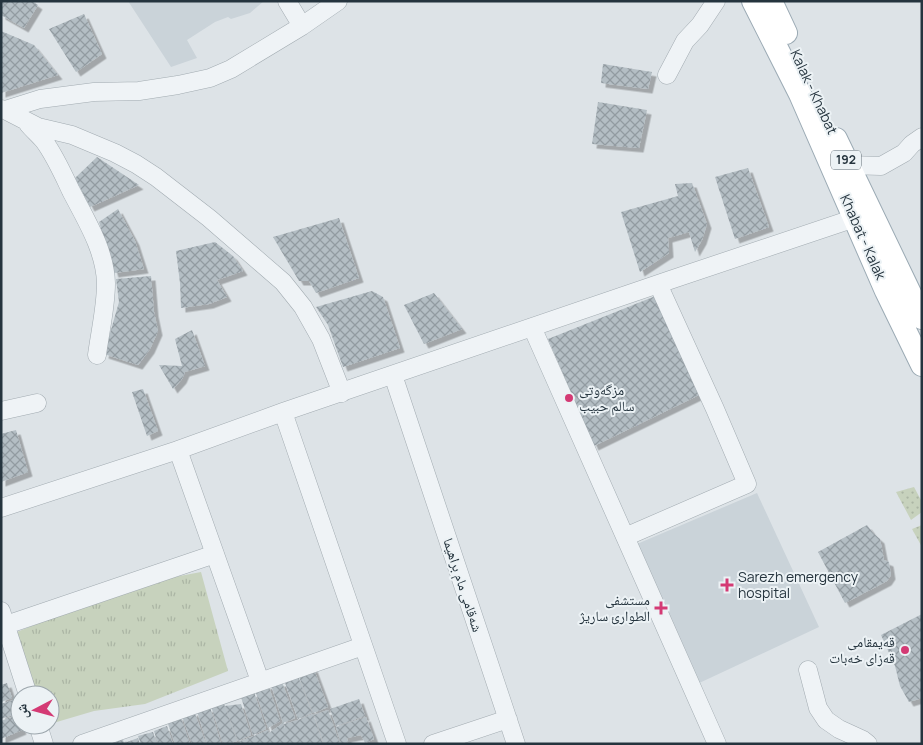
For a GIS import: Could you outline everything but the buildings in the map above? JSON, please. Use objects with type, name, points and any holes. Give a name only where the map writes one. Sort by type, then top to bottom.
[{"type":"main road","name":"Khabat - Kalak","points":[[753,1],[800,94],[886,291],[922,365]]},
{"type":"main road","name":"Kalak - Khabat","points":[[771,1],[922,318]]},
{"type":"street","points":[[287,1],[302,26]]},
{"type":"street","points":[[3,110],[40,99],[94,92],[139,91],[210,78],[232,69],[302,26],[338,1]]},
{"type":"street","points":[[667,75],[685,41],[700,25],[716,1]]},
{"type":"street","points":[[3,110],[38,127],[72,135],[136,164],[209,218],[283,282],[303,307],[321,339],[342,392]]},
{"type":"street","points":[[25,120],[43,140],[54,157],[100,251],[106,284],[97,355]]},
{"type":"street","points":[[848,164],[881,166],[904,153],[921,138]]},
{"type":"street","points":[[1,508],[178,450],[283,412],[855,218]]},
{"type":"street","points":[[625,537],[747,484],[658,284]]},
{"type":"street","points":[[532,327],[717,744]]},
{"type":"street","name":"شەقامی مام براهیما","points":[[393,375],[516,744]]},
{"type":"street","points":[[1,411],[37,403]]},
{"type":"street","points":[[283,412],[397,744]]},
{"type":"street","points":[[178,450],[260,681]]},
{"type":"street","points":[[25,685],[3,618],[215,554]]},
{"type":"street","points":[[82,744],[363,646]]},
{"type":"street","points":[[808,670],[818,708],[826,720],[868,744]]},
{"type":"street","points":[[433,744],[508,719]]},
{"type":"shaded area","points":[[128,1],[264,1],[250,13],[231,19],[228,17],[215,22],[187,40],[197,58],[171,67]]},
{"type":"shaded area","name":"Sarezh emergency hospital","points":[[757,493],[819,627],[695,685],[637,544]]},
{"type":"green space","points":[[914,487],[922,502],[922,512],[911,520],[896,492]]},
{"type":"green space","points":[[922,525],[922,547],[912,529]]},
{"type":"green space","points":[[201,572],[228,671],[145,704],[94,711],[60,721],[60,685],[29,685],[12,634],[132,585]]},
{"type":"place","name":"مزگەوتی سالم حبیب","points":[[569,398]]},
{"type":"place","name":"Sarezh emergency hospital","points":[[727,585]]},
{"type":"place","name":"مستشفى الطوارئ ساريژ","points":[[661,608]]},
{"type":"place","name":"قەیمقامی قەزای خەبات","points":[[905,650]]}]
